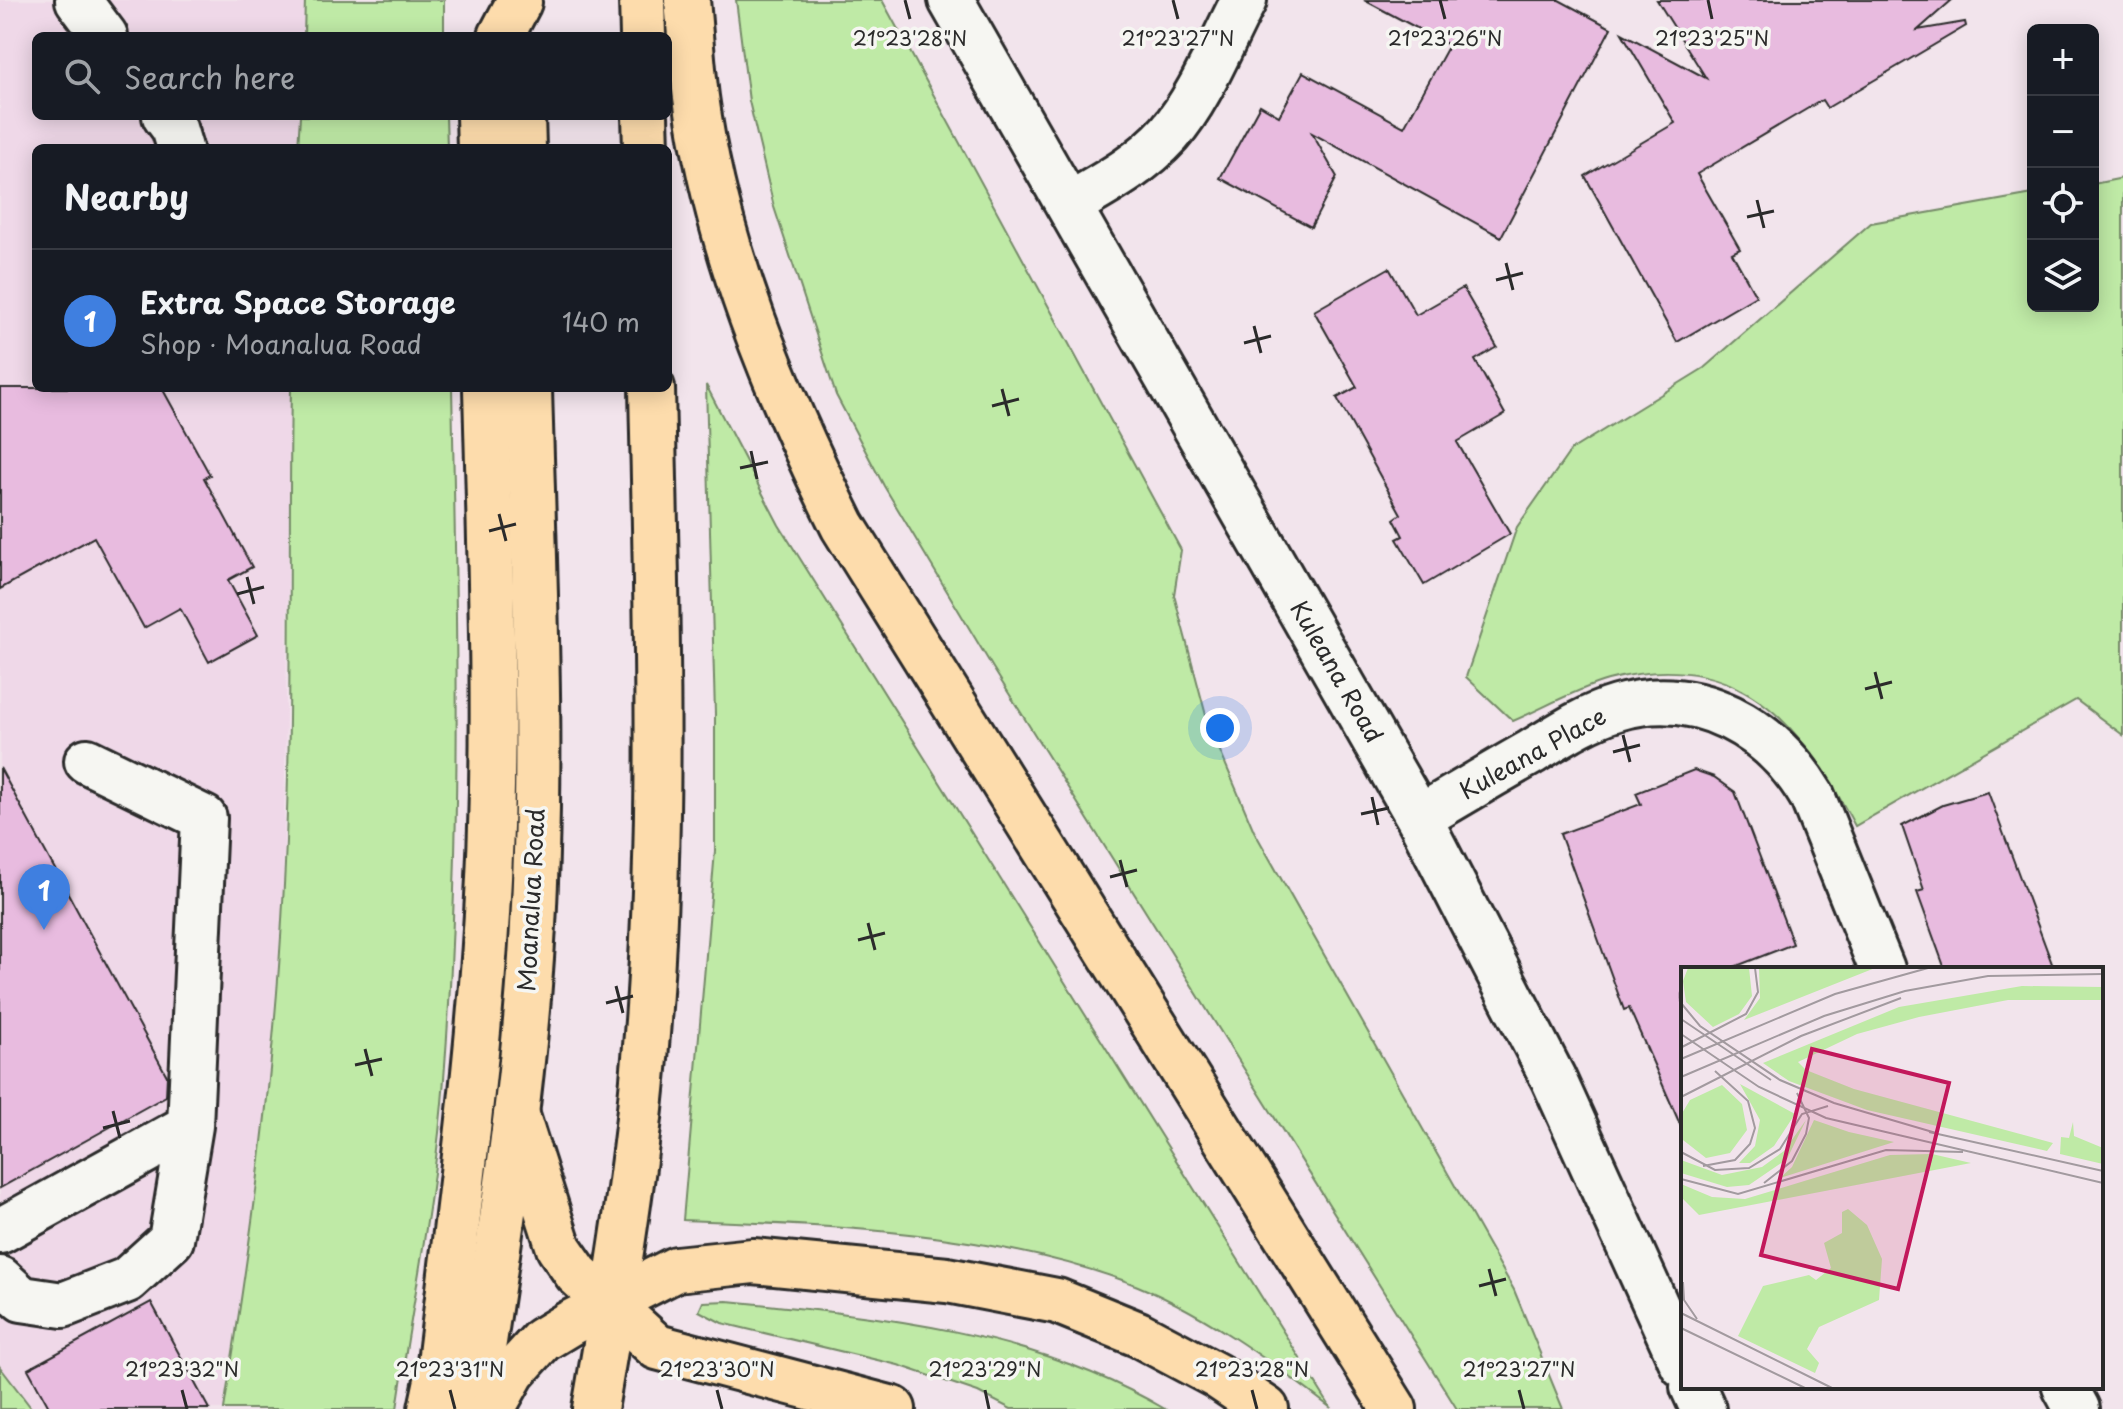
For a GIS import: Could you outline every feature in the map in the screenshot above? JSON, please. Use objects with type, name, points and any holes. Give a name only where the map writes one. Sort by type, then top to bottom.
[{"type":"main road","points":[[642,0],[643,32]]},
{"type":"main road","points":[[687,0],[696,99],[715,189],[741,282],[772,374],[837,513],[1394,1409]]},
{"type":"main road","points":[[479,120],[480,144]]},
{"type":"main road","points":[[522,120],[523,144]]},
{"type":"main road","points":[[645,120],[646,144]]},
{"type":"main road","points":[[431,1409],[439,1371],[476,1070],[489,877],[493,757],[486,392]]},
{"type":"main road","name":"Moanalua Road","points":[[474,1409],[517,1116],[531,957],[538,771],[529,392]]},
{"type":"main road","points":[[595,1409],[640,1108],[658,740],[652,392]]},
{"type":"main road","points":[[517,1116],[559,1248],[577,1274],[657,1347],[893,1409]]},
{"type":"main road","points":[[492,1409],[513,1372],[542,1340],[676,1269],[753,1261],[947,1280],[1070,1306],[1138,1334],[1217,1376],[1266,1409]]},
{"type":"street","points":[[78,0],[102,32]]},
{"type":"street","name":"Kuleana Road","points":[[951,0],[1419,818],[1553,1078],[1681,1361]]},
{"type":"street","points":[[1069,205],[1135,164],[1169,133],[1183,114],[1244,0]]},
{"type":"street","points":[[168,120],[179,144]]},
{"type":"street","name":"Kuleana Place","points":[[1419,818],[1572,728],[1607,711],[1644,703],[1670,702],[1719,712],[1764,737],[1799,774],[1812,796],[1881,967]]},
{"type":"street","points":[[0,1279],[22,1299],[63,1305],[127,1280],[171,1240],[190,1126],[204,818],[87,761]]},
{"type":"street","points":[[0,1231],[190,1126]]},
{"type":"street","points":[[1694,1389],[1703,1409]]},
{"type":"street","points":[[2066,1389],[2077,1409]]},
{"type":"shaded area","points":[[0,0],[305,0],[304,32],[32,32],[32,120],[300,120],[298,144],[32,144],[32,392],[291,392],[283,902],[268,1088],[243,1290],[224,1409],[32,1409],[0,1367]]},
{"type":"green space","points":[[305,0],[444,0],[444,32],[304,32]]},
{"type":"green space","points":[[736,0],[882,0],[1181,550],[1174,595],[1208,723],[1254,831],[1514,1290],[1563,1409],[1457,1409],[993,668],[884,486],[836,395],[774,207],[749,101]]},
{"type":"green space","points":[[300,120],[446,120],[447,144],[298,144]]},
{"type":"green space","points":[[2123,178],[2123,735],[2076,700],[1855,826],[1812,755],[1787,725],[1760,701],[1729,684],[1694,674],[1654,672],[1596,684],[1513,721],[1466,677],[1517,527],[1571,450],[1704,368],[1871,223],[2027,195],[2027,312],[2099,312],[2099,183]]},
{"type":"green space","points":[[706,385],[779,525],[1331,1408],[1258,1354],[1179,1306],[1125,1281],[1071,1264],[1017,1251],[907,1234],[851,1228],[683,1220],[715,851],[715,714]]},
{"type":"green space","points":[[291,392],[452,392],[457,734],[450,992],[436,1162],[397,1409],[224,1409],[260,1157],[274,1030],[288,774]]},
{"type":"green space","points":[[727,1301],[897,1321],[1007,1344],[1114,1382],[1165,1409],[1011,1409],[978,1392],[898,1365],[722,1323],[699,1311],[703,1302]]},
{"type":"green space","points":[[0,1367],[32,1409],[0,1409]]},
{"type":"building","points":[[1364,0],[1559,0],[1611,28],[1501,237],[1312,133],[1337,177],[1311,227],[1220,178],[1260,105],[1279,116],[1303,72],[1404,127],[1449,45]]},
{"type":"building","points":[[1657,0],[1952,0],[1918,30],[1965,22],[1966,26],[1827,108],[1822,100],[1697,174],[1740,249],[1732,253],[1756,296],[1677,342],[1585,176],[1675,123],[1622,33],[1706,78]]},
{"type":"building","points":[[1389,268],[1416,315],[1463,288],[1497,347],[1475,360],[1505,414],[1457,442],[1510,534],[1424,585],[1397,539],[1403,536],[1394,519],[1401,514],[1337,398],[1357,387],[1314,311]]},
{"type":"building","points":[[0,388],[32,388],[32,392],[164,392],[210,475],[204,478],[252,567],[228,580],[258,635],[209,662],[180,608],[144,628],[94,537],[0,589]]},
{"type":"building","points":[[0,768],[167,1076],[166,1096],[0,1188]]},
{"type":"building","points":[[1694,770],[1714,777],[1735,792],[1793,944],[1734,967],[1681,967],[1681,1126],[1629,1008],[1624,1010],[1560,834],[1641,804],[1636,793]]},
{"type":"building","points":[[1988,792],[2053,967],[1944,967],[1917,892],[1924,890],[1902,826],[1943,805]]},
{"type":"building","points":[[151,1302],[209,1409],[50,1409],[28,1369]]},
{"type":"place","name":"Extra Space Storage","points":[[44,930]]}]
